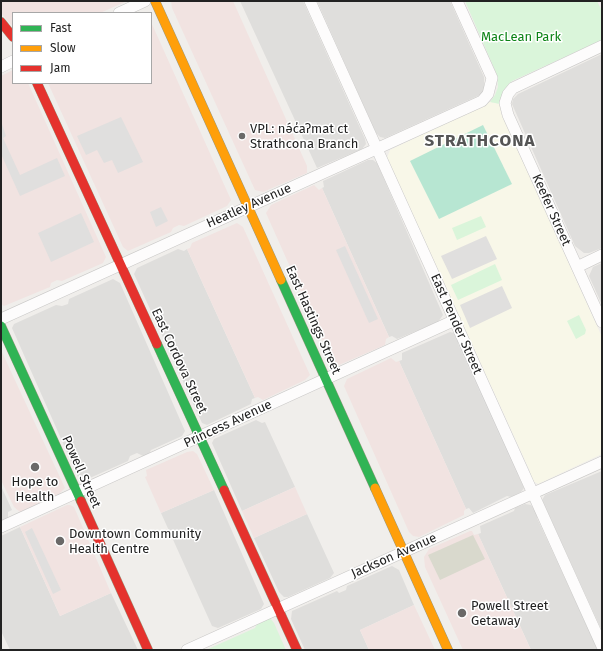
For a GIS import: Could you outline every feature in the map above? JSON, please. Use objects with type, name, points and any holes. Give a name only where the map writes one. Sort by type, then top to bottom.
[{"type":"main road","name":"East Hastings Street","points":[[155,1],[448,650]]},
{"type":"main road","points":[[1,22],[12,36]]},
{"type":"main road","name":"East Cordova Street","points":[[37,84],[297,650]]},
{"type":"main road","name":"Powell Street","points":[[1,326],[148,650]]},
{"type":"street","points":[[121,12],[145,1]]},
{"type":"street","name":"East Pender Street","points":[[310,1],[378,148],[602,646]]},
{"type":"street","name":"Heatley Avenue","points":[[1,319],[482,101],[490,88],[492,81],[457,1]]},
{"type":"street","name":"Keefer Street","points":[[602,46],[513,88],[506,98],[505,107],[602,322]]},
{"type":"street","points":[[1,67],[12,62]]},
{"type":"street","points":[[577,267],[602,255]]},
{"type":"street","name":"Princess Avenue","points":[[1,527],[455,320]]},
{"type":"street","name":"Jackson Avenue","points":[[187,650],[602,462]]},
{"type":"shaded area","points":[[1,1],[127,1],[102,12],[12,12],[12,26],[1,13]]},
{"type":"shaded area","points":[[171,1],[233,1],[307,166],[307,173],[263,192],[255,190],[172,8]]},
{"type":"shaded area","points":[[240,1],[303,1],[365,139],[366,144],[362,149],[317,168]]},
{"type":"shaded area","points":[[317,1],[450,1],[484,77],[484,90],[482,94],[385,138],[380,137],[376,133]]},
{"type":"shaded area","points":[[152,24],[231,200],[227,206],[184,226],[179,225],[173,228],[171,232],[128,251],[123,247],[48,84],[152,84]]},
{"type":"shaded area","points":[[602,54],[602,248],[589,253],[584,253],[575,246],[512,104],[513,99],[518,94]]},
{"type":"shaded area","points":[[12,70],[12,84],[28,84],[106,257],[103,263],[62,281],[57,280],[51,283],[50,287],[4,306],[1,304],[1,76]]},
{"type":"shaded area","points":[[490,102],[500,104],[501,113],[602,337],[602,454],[538,484],[533,481],[529,469],[387,158],[390,150]]},
{"type":"shaded area","points":[[121,117],[143,162],[118,173],[112,160],[104,163],[97,150],[86,155],[77,136]]},
{"type":"shaded area","points":[[1,121],[6,136],[3,138],[20,175],[57,158],[65,176],[20,196],[1,154]]},
{"type":"shaded area","points":[[368,160],[373,160],[377,163],[443,315],[438,322],[397,339],[392,336],[389,337],[322,188],[324,187],[323,181]]},
{"type":"shaded area","points":[[314,185],[319,190],[322,188],[389,337],[386,339],[385,345],[339,365],[332,361],[266,213],[271,205]]},
{"type":"shaded area","points":[[161,207],[168,221],[156,227],[150,212]]},
{"type":"shaded area","points":[[81,213],[94,242],[51,262],[38,233]]},
{"type":"shaded area","points":[[237,223],[243,227],[310,375],[305,380],[263,400],[258,397],[255,398],[187,249],[190,248],[192,243]]},
{"type":"shaded area","points":[[486,236],[497,259],[452,279],[441,256]]},
{"type":"shaded area","points":[[345,246],[378,319],[369,323],[336,250]]},
{"type":"shaded area","points":[[178,249],[184,251],[187,249],[255,398],[252,399],[251,404],[207,425],[202,423],[134,274],[137,268]]},
{"type":"shaded area","points":[[602,263],[602,305],[589,276],[593,267]]},
{"type":"shaded area","points":[[113,279],[120,283],[185,431],[182,436],[151,450],[149,454],[143,456],[137,453],[130,456],[128,461],[83,481],[78,477],[12,328],[14,324],[56,305],[62,306],[68,304],[69,299]]},
{"type":"shaded area","points":[[502,286],[512,308],[470,328],[460,305]]},
{"type":"shaded area","points":[[450,332],[454,333],[459,341],[458,344],[524,488],[521,492],[511,497],[507,496],[473,513],[469,508],[466,509],[399,361],[402,360],[402,353]]},
{"type":"shaded area","points":[[460,343],[520,474],[517,475],[458,345]]},
{"type":"shaded area","points":[[1,350],[65,488],[59,494],[20,512],[14,507],[1,480]]},
{"type":"shaded area","points":[[391,358],[396,362],[399,361],[466,509],[464,511],[464,515],[419,537],[413,536],[409,532],[344,386],[347,379]]},
{"type":"shaded area","points":[[256,420],[262,423],[265,422],[295,487],[242,511],[212,443],[214,439]]},
{"type":"shaded area","points":[[193,451],[197,454],[214,490],[161,513],[145,477],[147,476],[146,470],[187,452]]},
{"type":"shaded area","points":[[602,471],[602,631],[542,500],[545,495]]},
{"type":"shaded area","points":[[1,486],[12,510],[8,512],[8,518],[1,522]]},
{"type":"shaded area","points":[[295,487],[307,514],[254,538],[242,511]]},
{"type":"shaded area","points":[[214,490],[264,604],[261,609],[218,628],[212,626],[161,513]]},
{"type":"shaded area","points":[[525,504],[531,505],[534,509],[598,650],[531,650],[478,534],[481,533],[480,526],[514,511],[515,508]]},
{"type":"shaded area","points":[[67,505],[74,507],[111,593],[60,616],[20,527]]},
{"type":"shaded area","points":[[307,514],[334,573],[330,578],[288,597],[284,597],[279,592],[254,538]]},
{"type":"shaded area","points":[[20,527],[60,616],[111,593],[138,650],[10,650],[1,631],[1,536]]},
{"type":"shaded area","points":[[32,528],[61,590],[53,594],[25,532]]},
{"type":"shaded area","points":[[472,531],[474,535],[478,534],[531,650],[463,650],[425,567],[424,557],[429,549]]},
{"type":"shaded area","points":[[473,535],[485,559],[440,580],[428,555]]},
{"type":"shaded area","points":[[392,566],[399,570],[414,605],[360,630],[369,650],[305,650],[291,619],[292,611],[337,591],[339,593],[346,590],[347,586]]},
{"type":"shaded area","points":[[414,605],[435,650],[369,650],[360,630]]},
{"type":"green space","name":"MacLean Park","points":[[465,1],[597,1],[602,11],[602,40],[512,81],[504,90],[500,104],[490,102],[498,87],[497,75]]},
{"type":"green space","points":[[483,125],[512,184],[439,219],[410,161]]},
{"type":"green space","points":[[481,216],[486,227],[457,240],[452,228]]},
{"type":"green space","points":[[495,264],[502,280],[458,300],[451,285]]},
{"type":"green space","points":[[579,315],[586,330],[585,334],[576,339],[567,321]]},
{"type":"green space","points":[[270,618],[274,623],[286,650],[206,650],[255,628],[257,624]]},
{"type":"traffic: fast","points":[[281,280],[375,488]]},
{"type":"traffic: fast","points":[[1,326],[81,501]]},
{"type":"traffic: fast","points":[[157,344],[224,490]]},
{"type":"traffic: slow","points":[[155,1],[281,280]]},
{"type":"traffic: slow","points":[[375,488],[448,650]]},
{"type":"traffic: jam","points":[[1,22],[12,36]]},
{"type":"traffic: jam","points":[[37,84],[157,344]]},
{"type":"traffic: jam","points":[[224,490],[297,650]]},
{"type":"traffic: jam","points":[[81,501],[148,650]]},
{"type":"place","name":"VPL: nə́c̓aʔmat ct Strathcona Branch","points":[[242,136]]},
{"type":"place","name":"Hope to Health","points":[[35,467]]},
{"type":"place","name":"Downtown Community Health Centre","points":[[60,541]]},
{"type":"place","name":"Powell Street Getaway","points":[[462,613]]},
{"type":"district","name":"STRATHCONA","points":[[480,141]]}]
